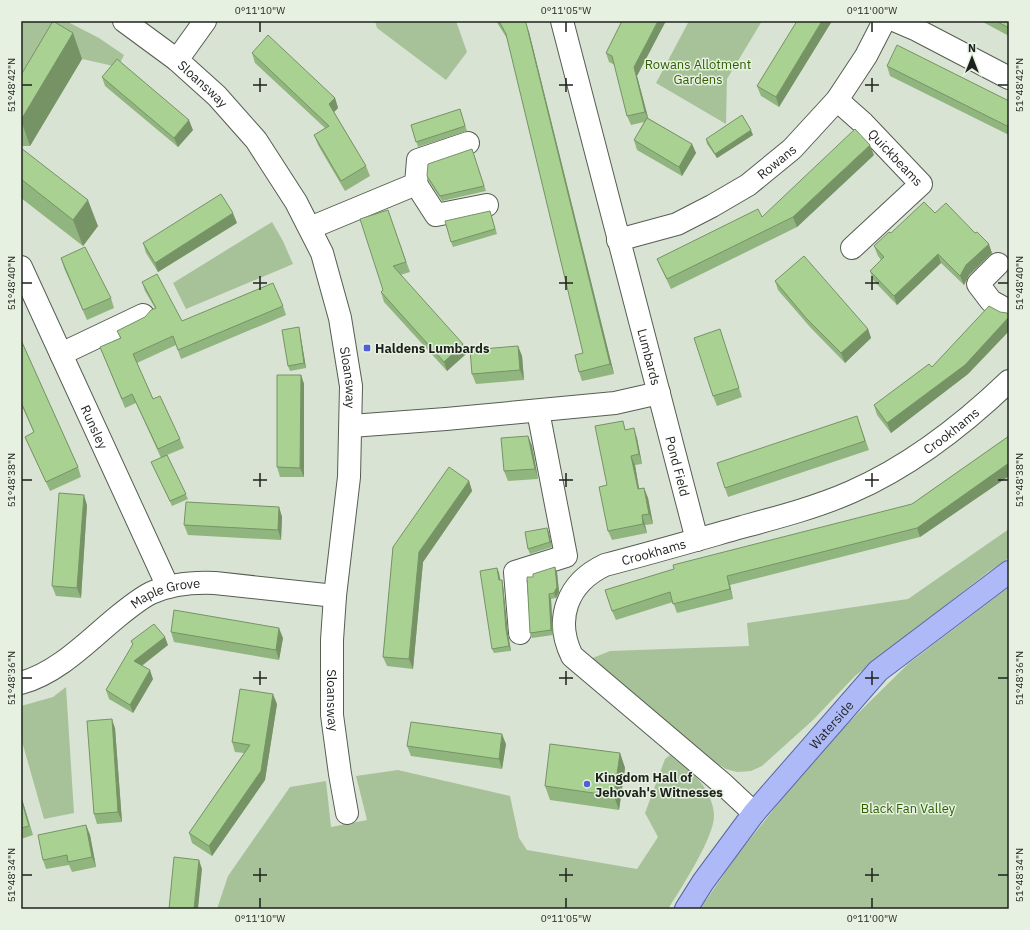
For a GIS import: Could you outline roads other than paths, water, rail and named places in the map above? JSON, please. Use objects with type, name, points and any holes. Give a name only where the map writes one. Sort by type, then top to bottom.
[{"type":"main road","name":"Waterside","points":[[686,909],[703,882],[754,813],[878,671],[1009,572]]},
{"type":"street","name":"Sloansway","points":[[124,21],[177,60],[218,96],[256,140],[296,202],[322,253],[340,318],[351,386],[351,426],[344,534],[335,596],[332,640],[332,715],[347,813]]},
{"type":"street","points":[[177,60],[205,21]]},
{"type":"street","name":"Lumbards","points":[[351,426],[538,411],[615,403],[658,393],[562,21]]},
{"type":"street","name":"Rowans","points":[[618,240],[677,224],[748,185],[792,149],[837,100],[866,56],[884,21]]},
{"type":"street","points":[[896,21],[918,30],[1009,78]]},
{"type":"street","name":"Quickbeams","points":[[837,100],[863,123],[921,184],[852,248]]},
{"type":"street","points":[[468,143],[418,160],[416,184],[436,215],[487,205]]},
{"type":"street","points":[[310,228],[416,184]]},
{"type":"street","points":[[998,264],[978,284],[991,301],[1009,311]]},
{"type":"street","name":"Runsley","points":[[21,267],[168,587]]},
{"type":"street","points":[[61,354],[142,314]]},
{"type":"street","name":"Crookhams","points":[[754,813],[712,775],[572,656],[564,633],[563,618],[567,606],[583,578],[592,571],[605,565],[801,510],[851,492],[892,471],[942,438],[971,416],[1009,381]]},
{"type":"street","name":"Pond Field","points":[[658,393],[697,540]]},
{"type":"street","points":[[520,633],[515,572],[566,556],[538,411]]},
{"type":"street","name":"Maple Grove","points":[[21,683],[43,674],[65,660],[130,606],[150,593],[168,587],[197,582],[335,596]]},
{"type":"place","name":"Haldens Lumbards","points":[[367,348]]},
{"type":"place","name":"Kingdom Hall of Jehovah's Witnesses","points":[[587,784]]},
{"type":"park label","name":"Rowans Allotment Gardens","points":[[698,72]]},
{"type":"park label","name":"Black Fan Valley","points":[[908,808]]}]
